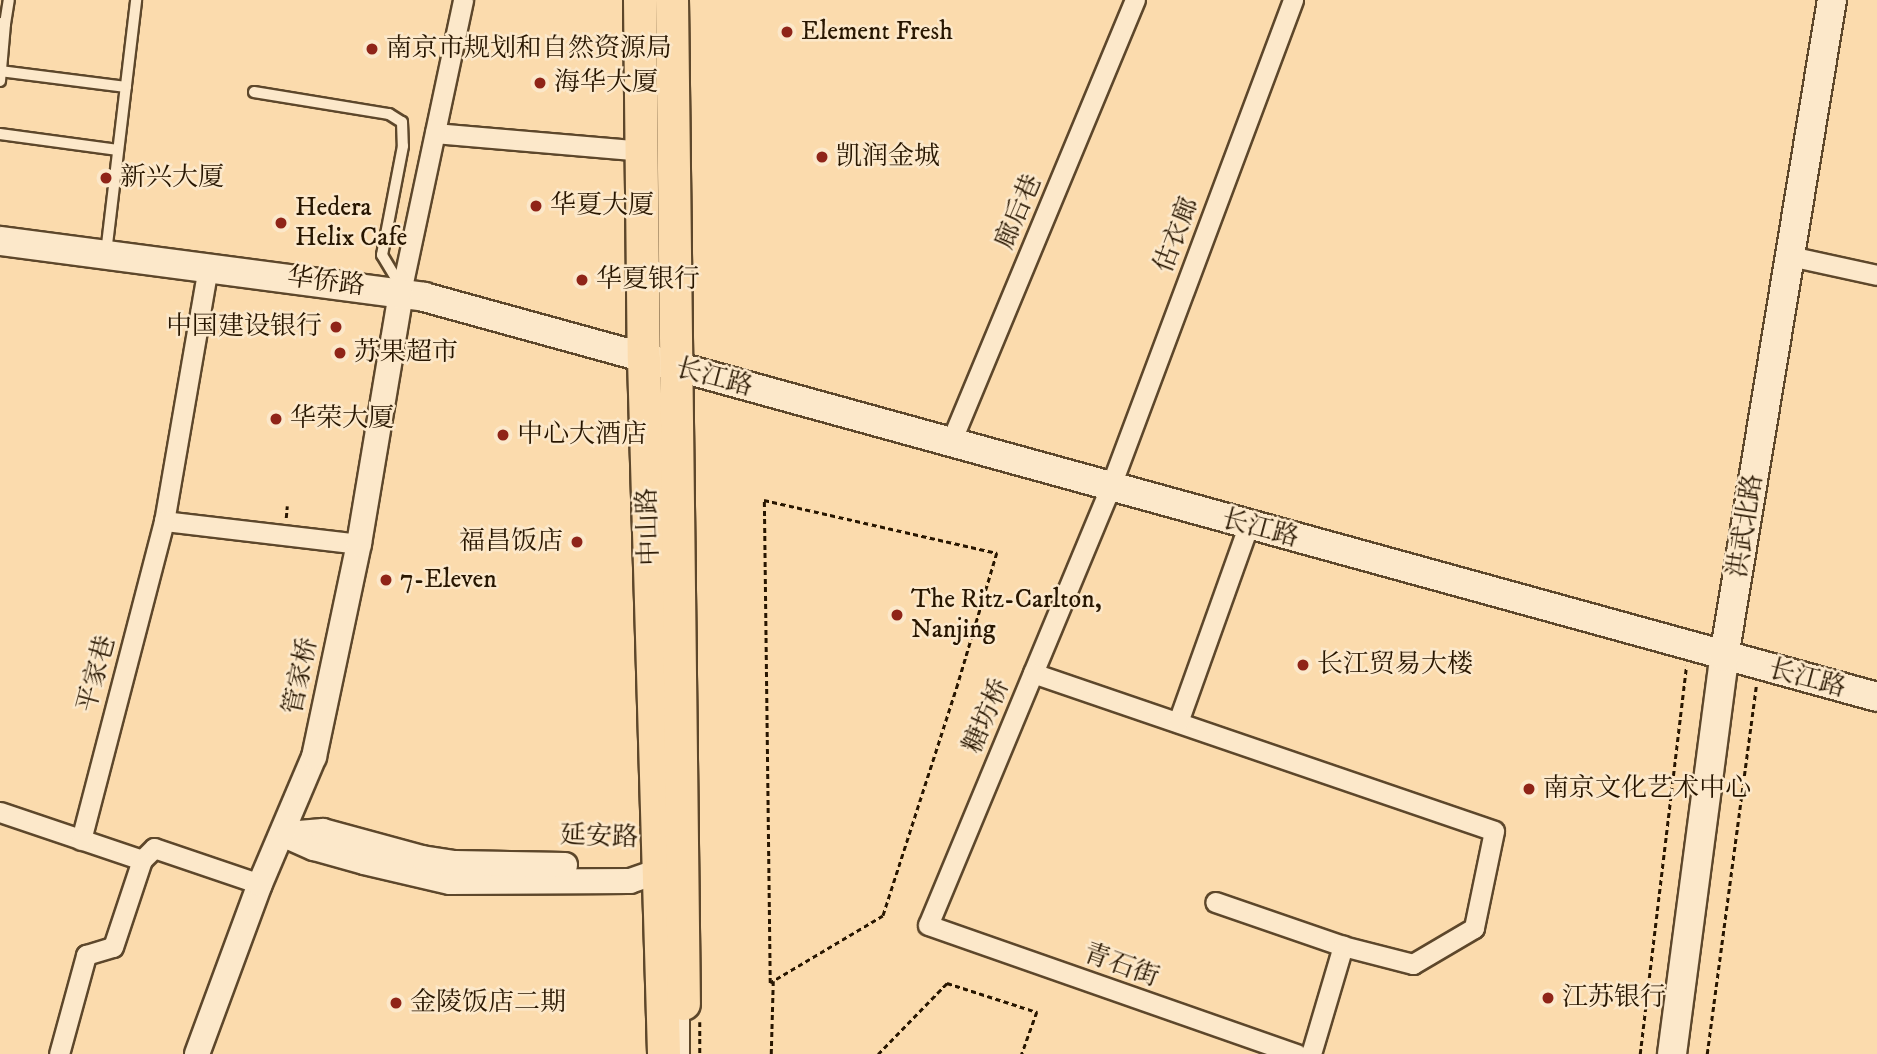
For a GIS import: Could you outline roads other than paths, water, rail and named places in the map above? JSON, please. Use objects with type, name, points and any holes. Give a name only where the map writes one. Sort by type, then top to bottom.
[{"type":"main road","name":"中山路","points":[[672,0],[685,1054]]},
{"type":"main road","name":"洪武北路","points":[[1672,1054],[1724,657],[1832,0]]},
{"type":"main road","name":"中山路","points":[[632,1],[643,151],[644,359],[664,1054]]},
{"type":"main road","name":"华侨路","points":[[0,241],[401,291],[644,359]]},
{"type":"main road","name":"长江路","points":[[644,359],[1877,697]]},
{"type":"street","points":[[401,291],[463,0]]},
{"type":"street","name":"廊后巷","points":[[950,444],[1135,0]]},
{"type":"street","name":"估衣廊","points":[[1110,488],[1293,0]]},
{"type":"street","points":[[435,132],[643,151]]},
{"type":"street","points":[[1790,256],[1877,275]]},
{"type":"street","name":"平家巷","points":[[80,839],[164,521],[208,267]]},
{"type":"street","name":"管家桥","points":[[197,1054],[260,884],[314,757],[359,544],[401,291]]},
{"type":"street","name":"糖坊桥","points":[[928,925],[1110,488]]},
{"type":"street","points":[[164,521],[359,544]]},
{"type":"street","points":[[1178,722],[1248,526]]},
{"type":"street","points":[[1033,673],[1494,831],[1474,928],[1413,964],[1343,946],[1215,902]]},
{"type":"street","points":[[0,812],[142,860]]},
{"type":"street","name":"延安路","points":[[282,834],[323,831],[422,858],[482,866],[631,863],[659,871]]},
{"type":"street","points":[[59,1054],[86,956],[113,947],[142,860],[154,848],[260,884]]},
{"type":"street","name":"青石街","points":[[928,925],[1297,1054]]},
{"type":"street","points":[[1311,1054],[1343,946]]},
{"type":"lane","points":[[0,81],[2,23],[9,0]]},
{"type":"lane","points":[[106,254],[136,0]]},
{"type":"lane","points":[[672,0],[685,1054]]},
{"type":"lane","points":[[0,71],[126,87]]},
{"type":"lane","points":[[254,92],[389,114],[401,122],[403,146],[382,255],[401,291]]},
{"type":"lane","points":[[0,134],[118,150]]},
{"type":"place","name":"Element Fresh","points":[[787,32]]},
{"type":"place","name":"南京市规划和自然资源局","points":[[372,49]]},
{"type":"place","name":"海华大厦","points":[[540,83]]},
{"type":"place","name":"凯润金城","points":[[822,157]]},
{"type":"place","name":"新兴大厦","points":[[106,178]]},
{"type":"place","name":"华夏大厦","points":[[536,206]]},
{"type":"place","name":"Hedera Helix Cafe","points":[[281,223]]},
{"type":"place","name":"华夏银行","points":[[582,280]]},
{"type":"place","name":"中国建设银行","points":[[336,327]]},
{"type":"place","name":"苏果超市","points":[[340,353]]},
{"type":"place","name":"华荣大厦","points":[[276,419]]},
{"type":"place","name":"中心大酒店","points":[[503,435]]},
{"type":"place","name":"福昌饭店","points":[[577,542]]},
{"type":"place","name":"7-Eleven","points":[[386,580]]},
{"type":"place","name":"The Ritz-Carlton, Nanjing","points":[[897,615]]},
{"type":"place","name":"长江贸易大楼","points":[[1303,665]]},
{"type":"place","name":"南京文化艺术中心","points":[[1529,789]]},
{"type":"place","name":"江苏银行","points":[[1548,998]]},
{"type":"place","name":"金陵饭店二期","points":[[396,1003]]}]
